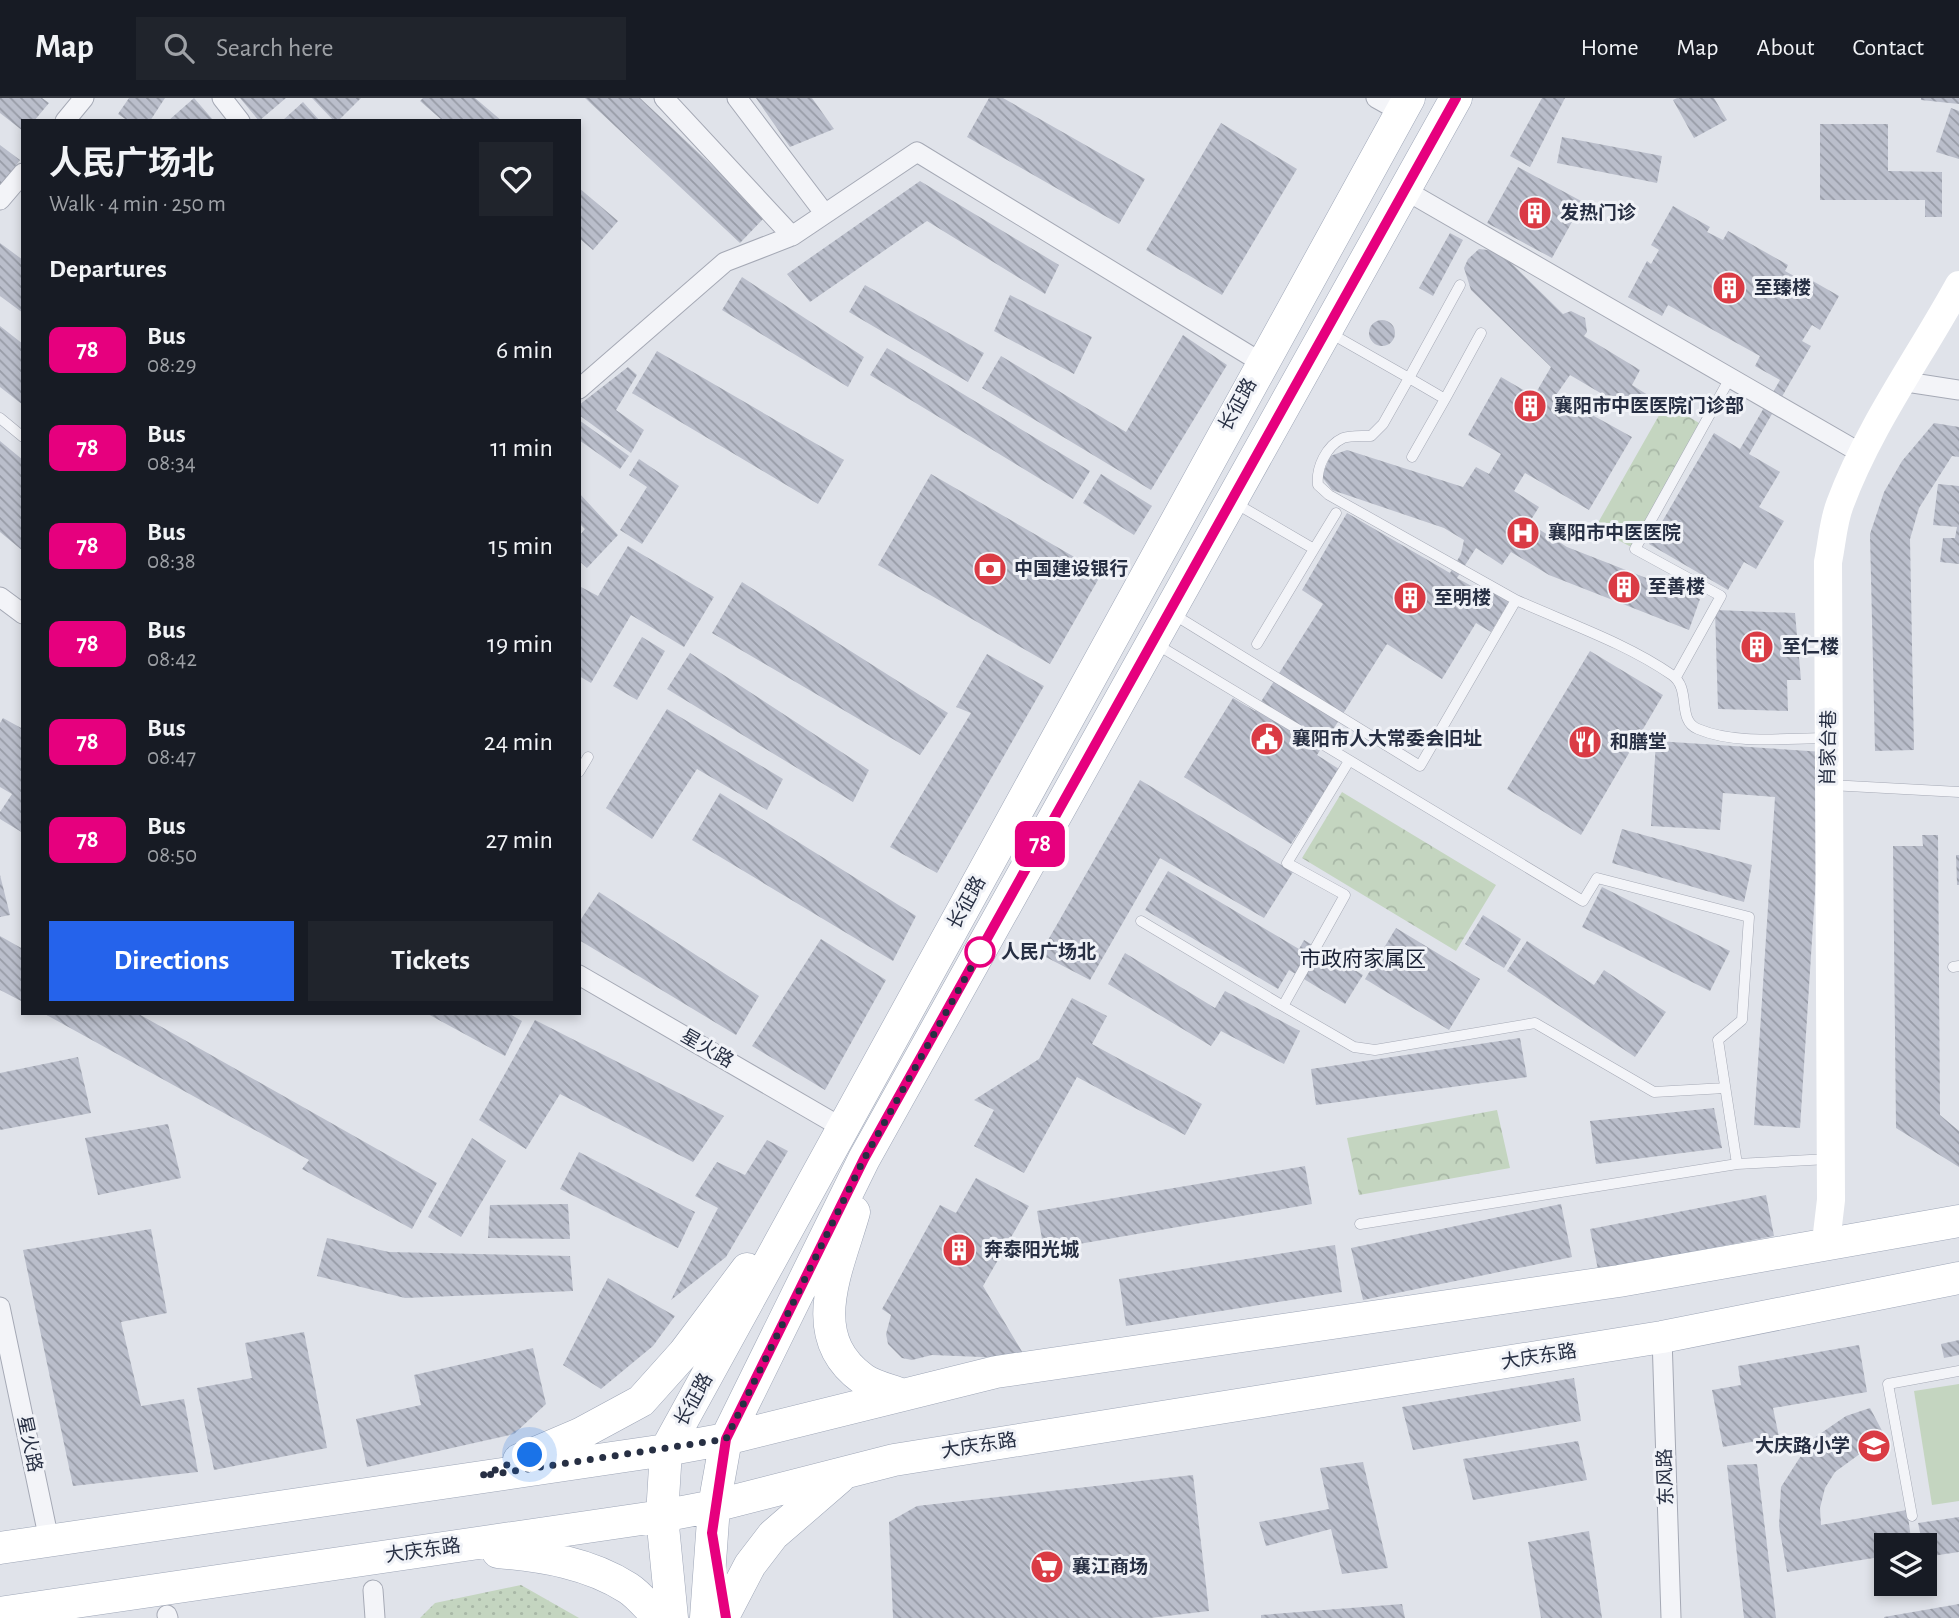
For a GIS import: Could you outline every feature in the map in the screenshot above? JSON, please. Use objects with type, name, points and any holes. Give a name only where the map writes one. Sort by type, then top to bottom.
[{"type":"main road","name":"长征路","points":[[716,1616],[713,1520],[726,1439],[864,1159],[1456,98]]},
{"type":"main road","name":"长征路","points":[[672,1618],[662,1516],[666,1450],[1262,363],[1395,103]]},
{"type":"main road","points":[[481,1476],[580,1434],[641,1401],[684,1353],[739,1281],[791,1200],[871,1058],[898,1029]]},
{"type":"main road","points":[[864,1159],[860,1193],[827,1307],[834,1348],[864,1379],[903,1395]]},
{"type":"main road","points":[[0,1548],[666,1450],[726,1439],[996,1372],[1619,1281],[1826,1242],[1959,1221]]},
{"type":"main road","name":"大庆东路","points":[[0,1613],[662,1516],[713,1520],[844,1473],[894,1460],[1662,1337],[1959,1278]]},
{"type":"main road","points":[[716,1616],[773,1535],[844,1473]]},
{"type":"main road","points":[[448,1547],[538,1556],[584,1567],[629,1588],[659,1618]]},
{"type":"street","points":[[67,119],[84,98]]},
{"type":"street","points":[[222,98],[238,119]]},
{"type":"street","points":[[664,98],[792,236]]},
{"type":"street","points":[[737,98],[825,214]]},
{"type":"street","points":[[581,387],[725,262],[792,236],[917,152],[1262,363]]},
{"type":"street","points":[[0,200],[21,175]]},
{"type":"street","points":[[1405,190],[1864,455]]},
{"type":"street","name":"肖家台巷","points":[[1826,1242],[1830,1200],[1828,562],[1840,505],[1900,381],[1935,330],[1959,285]]},
{"type":"street","points":[[1900,381],[1959,390]]},
{"type":"street","points":[[0,597],[21,613]]},
{"type":"street","name":"星火路","points":[[581,976],[834,1123]]},
{"type":"street","name":"星火路","points":[[0,1307],[49,1540]]},
{"type":"street","name":"东风路","points":[[1662,1337],[1670,1616]]},
{"type":"street","points":[[373,1590],[375,1618]]},
{"type":"lane","points":[[1460,285],[1383,424],[1371,436],[1343,438],[1328,451],[1317,471],[1318,485],[1329,495],[1516,600],[1649,661],[1676,677],[1684,693],[1686,719],[1695,728],[1721,737],[1830,738]]},
{"type":"lane","points":[[1326,331],[1445,400]]},
{"type":"lane","points":[[1412,457],[1481,333]]},
{"type":"lane","points":[[1676,677],[1721,596],[1635,549],[1730,378]]},
{"type":"lane","points":[[0,418],[21,435]]},
{"type":"lane","points":[[1231,501],[1314,550]]},
{"type":"lane","points":[[1257,645],[1336,513]]},
{"type":"lane","points":[[1169,612],[1420,766],[1516,600]]},
{"type":"lane","points":[[1153,642],[1583,901],[1597,878],[1749,917],[1742,1020],[1717,1040],[1737,1164]]},
{"type":"lane","points":[[581,769],[588,757]]},
{"type":"lane","points":[[1283,1006],[1345,895],[1287,863],[1349,761]]},
{"type":"lane","points":[[1828,785],[1959,793]]},
{"type":"lane","points":[[1140,921],[1353,1047],[1375,1050],[1535,1023],[1654,1092],[1725,1088]]},
{"type":"lane","points":[[1360,1224],[1737,1164],[1828,1159]]},
{"type":"lane","points":[[1912,1516],[1888,1384],[1959,1371]]},
{"type":"green space","points":[[1666,403],[1704,426],[1635,549],[1595,528]]},
{"type":"green space","points":[[1342,792],[1496,885],[1456,951],[1302,858]]},
{"type":"green space","points":[[1497,1110],[1510,1168],[1359,1195],[1347,1138]]},
{"type":"green space","points":[[1959,1384],[1959,1501],[1932,1505],[1914,1391]]},
{"type":"green space","points":[[521,1585],[579,1618],[420,1618],[435,1603]]},
{"type":"building","points":[[0,98],[42,98],[49,103],[36,119],[21,119],[21,129],[0,113]]},
{"type":"building","points":[[129,98],[165,98],[151,119],[125,119],[118,114]]},
{"type":"building","points":[[194,98],[212,119],[170,119]]},
{"type":"building","points":[[240,98],[286,98],[261,119],[257,119]]},
{"type":"building","points":[[312,98],[361,98],[340,119],[332,119]]},
{"type":"building","points":[[423,98],[475,98],[500,119],[441,119],[420,101]]},
{"type":"building","points":[[585,98],[640,98],[766,216],[740,243]]},
{"type":"building","points":[[756,98],[812,98],[834,129],[790,147]]},
{"type":"building","points":[[989,98],[1003,98],[1145,179],[1119,224],[967,137]]},
{"type":"building","points":[[1542,98],[1565,98],[1530,167],[1510,156]]},
{"type":"building","points":[[1714,98],[1727,120],[1694,138],[1673,100]]},
{"type":"building","points":[[1959,98],[1959,104],[1921,100]]},
{"type":"building","points":[[303,102],[318,119],[284,119]]},
{"type":"building","points":[[1951,108],[1959,111],[1959,159],[1936,152]]},
{"type":"building","points":[[1221,123],[1297,169],[1222,295],[1146,250]]},
{"type":"building","points":[[1820,124],[1888,124],[1888,171],[1942,172],[1942,217],[1925,217],[1925,200],[1820,200]]},
{"type":"building","points":[[1562,137],[1662,156],[1657,183],[1557,163]]},
{"type":"building","points":[[0,145],[20,160],[0,187]]},
{"type":"building","name":"发热门诊","points":[[1518,167],[1583,202],[1552,258],[1487,223]]},
{"type":"building","points":[[920,181],[1059,265],[1045,294],[927,221],[810,302],[787,274]]},
{"type":"building","points":[[581,190],[618,221],[593,250],[581,240]]},
{"type":"building","points":[[1673,206],[1710,227],[1707,232],[1723,240],[1728,231],[1788,265],[1785,271],[1801,280],[1804,276],[1839,296],[1820,330],[1812,325],[1802,341],[1811,346],[1749,454],[1780,472],[1759,507],[1784,521],[1756,569],[1744,562],[1728,590],[1649,544],[1714,433],[1740,449],[1780,380],[1755,366],[1760,356],[1668,305],[1662,316],[1628,297],[1647,261],[1651,264],[1659,250],[1651,245]]},
{"type":"building","points":[[1450,233],[1463,240],[1433,296],[1419,288]]},
{"type":"building","points":[[0,243],[21,259],[21,312],[0,296]]},
{"type":"building","points":[[1479,249],[1496,251],[1504,256],[1563,314],[1571,311],[1585,318],[1587,332],[1584,336],[1640,370],[1632,385],[1651,397],[1642,411],[1617,396],[1614,401],[1570,375],[1556,395],[1632,437],[1589,510],[1525,473],[1514,491],[1539,507],[1529,523],[1567,547],[1700,599],[1689,630],[1549,575],[1511,552],[1502,565],[1476,548],[1457,578],[1477,589],[1481,583],[1510,600],[1491,632],[1476,623],[1442,679],[1387,644],[1317,755],[1339,769],[1291,844],[1184,777],[1233,698],[1255,711],[1323,604],[1302,590],[1347,513],[1450,573],[1461,554],[1464,540],[1444,528],[1332,490],[1322,477],[1330,456],[1347,450],[1463,487],[1476,467],[1489,474],[1501,454],[1468,435],[1501,377],[1534,396],[1551,367],[1471,290],[1464,268],[1468,259]]},
{"type":"building","points":[[742,277],[864,357],[848,387],[722,310]]},
{"type":"building","points":[[865,285],[984,353],[968,382],[849,312]]},
{"type":"building","points":[[1010,295],[1092,337],[1074,374],[994,331]]},
{"type":"building","points":[[1382,320],[1391,324],[1395,333],[1391,342],[1382,346],[1373,342],[1369,333],[1373,324]]},
{"type":"building","points":[[0,326],[21,342],[21,403],[0,387]]},
{"type":"building","points":[[1183,335],[1227,365],[1151,490],[982,388],[1001,356],[1126,432]]},
{"type":"building","points":[[887,348],[1090,471],[1073,499],[870,375]]},
{"type":"building","points":[[657,351],[844,460],[818,504],[632,393]]},
{"type":"building","points":[[628,367],[637,375],[616,410],[644,430],[631,453],[581,416],[581,403]]},
{"type":"building","points":[[581,421],[629,456],[620,469],[581,441]]},
{"type":"building","points":[[1934,423],[1959,427],[1959,457],[1952,456],[1919,508],[1910,539],[1914,750],[1875,751],[1870,534],[1884,492],[1902,461]]},
{"type":"building","points":[[0,441],[21,458],[21,549],[0,532]]},
{"type":"building","points":[[639,459],[679,486],[642,544],[620,530],[647,487],[629,475]]},
{"type":"building","name":"中国建设银行","points":[[931,474],[1102,573],[1050,664],[878,565]]},
{"type":"building","points":[[1101,474],[1152,506],[1134,535],[1083,503]]},
{"type":"building","points":[[1938,484],[1959,486],[1959,564],[1940,562],[1943,538],[1955,538],[1957,527],[1933,525]]},
{"type":"building","points":[[581,495],[618,535],[587,568],[581,563],[581,534],[585,529],[581,525]]},
{"type":"building","points":[[628,546],[714,597],[684,647],[631,615],[591,683],[581,677],[581,587],[598,596]]},
{"type":"building","points":[[742,582],[948,713],[920,755],[712,633]]},
{"type":"building","name":"至仁楼","points":[[1715,610],[1795,613],[1801,680],[1787,680],[1788,711],[1718,709]]},
{"type":"building","points":[[642,637],[665,651],[637,700],[613,686]]},
{"type":"building","name":"和膳堂","points":[[1590,651],[1663,695],[1581,835],[1507,789]]},
{"type":"building","points":[[690,653],[869,770],[853,802],[667,689]]},
{"type":"building","points":[[987,654],[1044,686],[937,873],[890,847],[971,713],[956,707]]},
{"type":"building","points":[[667,709],[783,779],[767,810],[697,769],[652,839],[606,808]]},
{"type":"building","points":[[3,718],[21,728],[21,832],[0,819],[0,812],[12,794],[0,787],[0,723]]},
{"type":"building","points":[[1656,741],[1824,752],[1800,1128],[1754,1125],[1775,797],[1723,793],[1720,830],[1651,826]]},
{"type":"building","points":[[1140,780],[1293,872],[1264,918],[1160,858],[1090,980],[1040,954]]},
{"type":"building","points":[[720,793],[916,916],[893,961],[692,840]]},
{"type":"building","points":[[1622,829],[1752,865],[1744,902],[1612,863]]},
{"type":"building","points":[[1922,835],[1938,835],[1940,1115],[1959,1131],[1959,1167],[1896,1128],[1893,846],[1923,846]]},
{"type":"building","points":[[1956,855],[1959,855],[1959,885],[1957,885]]},
{"type":"building","points":[[1168,871],[1299,949],[1304,940],[1363,975],[1345,1004],[1289,970],[1278,989],[1145,910]]},
{"type":"building","points":[[0,875],[10,915],[0,917]]},
{"type":"building","points":[[1602,887],[1730,951],[1710,991],[1582,927]]},
{"type":"building","points":[[599,892],[759,996],[736,1035],[581,941],[581,919]]},
{"type":"building","points":[[1483,915],[1521,939],[1504,968],[1465,944]]},
{"type":"building","points":[[1396,928],[1480,979],[1449,1030],[1365,979]]},
{"type":"building","points":[[0,936],[21,948],[21,1001],[0,990]]},
{"type":"building","points":[[821,939],[886,980],[825,1090],[752,1046]]},
{"type":"building","points":[[1527,941],[1594,985],[1604,970],[1666,1012],[1635,1057],[1507,971]]},
{"type":"building","points":[[1125,953],[1215,1008],[1225,991],[1300,1031],[1284,1064],[1221,1031],[1211,1046],[1108,984]]},
{"type":"building","points":[[1072,998],[1107,1016],[1092,1044],[1202,1104],[1185,1135],[1077,1077],[1024,1173],[974,1146],[994,1110],[974,1100],[1039,1059]]},
{"type":"building","points":[[47,1015],[141,1015],[437,1183],[412,1229],[302,1169],[309,1160]]},
{"type":"building","points":[[430,1015],[512,1015],[522,1021],[505,1056]]},
{"type":"building","points":[[535,1020],[724,1116],[693,1162],[560,1094],[526,1149],[479,1120]]},
{"type":"building","points":[[1520,1038],[1527,1077],[1316,1105],[1311,1069]]},
{"type":"building","points":[[78,1057],[91,1113],[0,1130],[0,1073]]},
{"type":"building","points":[[1714,1108],[1722,1148],[1596,1164],[1590,1121]]},
{"type":"building","points":[[168,1124],[181,1178],[98,1195],[85,1138]]},
{"type":"building","points":[[472,1138],[506,1161],[461,1237],[428,1217]]},
{"type":"building","points":[[767,1140],[788,1151],[726,1257],[671,1300],[718,1208],[695,1196],[717,1162],[745,1175]]},
{"type":"building","points":[[579,1152],[695,1212],[678,1248],[560,1189]]},
{"type":"building","points":[[1305,1166],[1312,1204],[1044,1250],[1037,1211]]},
{"type":"building","name":"奔泰阳光城","points":[[976,1178],[1029,1206],[983,1286],[1024,1355],[1007,1358],[932,1355],[912,1360],[902,1358],[888,1344],[886,1334],[891,1315],[882,1309],[940,1205],[956,1213]]},
{"type":"building","points":[[1766,1195],[1774,1236],[1598,1270],[1590,1229]]},
{"type":"building","points":[[568,1204],[570,1239],[488,1238],[490,1205]]},
{"type":"building","points":[[1561,1204],[1572,1257],[1363,1300],[1351,1248]]},
{"type":"building","points":[[151,1229],[167,1313],[121,1322],[141,1406],[184,1399],[198,1472],[73,1486],[23,1250]]},
{"type":"building","points":[[327,1238],[389,1252],[570,1256],[573,1291],[405,1298],[317,1276]]},
{"type":"building","points":[[1335,1245],[1342,1292],[1126,1326],[1119,1279]]},
{"type":"building","points":[[608,1278],[675,1316],[653,1346],[601,1389],[563,1365]]},
{"type":"building","points":[[304,1332],[327,1448],[214,1470],[197,1388],[252,1378],[245,1343]]},
{"type":"building","points":[[1959,1340],[1959,1355],[1944,1358],[1941,1344]]},
{"type":"building","points":[[1859,1345],[1867,1392],[1773,1408],[1779,1437],[1723,1447],[1712,1390],[1741,1385],[1738,1366]]},
{"type":"building","points":[[533,1348],[546,1404],[514,1434],[367,1467],[356,1419],[421,1405],[414,1375]]},
{"type":"building","points":[[1574,1378],[1581,1421],[1413,1450],[1402,1407]]},
{"type":"building","points":[[1870,1408],[1888,1442],[1868,1448],[1835,1472],[1825,1488],[1820,1508],[1821,1525],[1907,1510],[1910,1533],[1874,1533],[1874,1558],[1787,1572],[1779,1526],[1781,1487],[1811,1440],[1846,1416]]},
{"type":"building","points":[[1578,1441],[1587,1480],[1473,1500],[1463,1459]]},
{"type":"building","points":[[1363,1462],[1388,1568],[1342,1574],[1331,1529],[1266,1546],[1259,1522],[1329,1509],[1320,1468]]},
{"type":"building","points":[[1757,1464],[1776,1618],[1744,1618],[1727,1465]]},
{"type":"building","name":"襄江商场","points":[[1193,1475],[1209,1611],[1150,1618],[893,1618],[889,1522],[917,1506]]},
{"type":"building","points":[[1959,1517],[1959,1552],[1937,1555],[1937,1533],[1920,1533],[1918,1523]]},
{"type":"building","points":[[1589,1531],[1602,1618],[1541,1618],[1528,1542]]},
{"type":"building","points":[[1402,1604],[1405,1618],[1261,1618],[1261,1615]]},
{"type":"building","points":[[1959,1604],[1959,1618],[1884,1618],[1884,1617]]},
{"type":"bus line","name":"78","points":[[726,1618],[712,1533],[726,1439],[864,1159],[1456,98]]},
{"type":"place","name":"发热门诊","points":[[1535,213]]},
{"type":"place","name":"至臻楼","points":[[1729,288]]},
{"type":"place","name":"襄阳市中医医院门诊部","points":[[1530,406]]},
{"type":"place","name":"襄阳市中医医院","points":[[1523,533]]},
{"type":"place","name":"中国建设银行","points":[[990,569]]},
{"type":"place","name":"至善楼","points":[[1624,587]]},
{"type":"place","name":"至明楼","points":[[1410,598]]},
{"type":"place","name":"至仁楼","points":[[1757,647]]},
{"type":"place","name":"襄阳市人大常委会旧址","points":[[1267,739]]},
{"type":"place","name":"和膳堂","points":[[1585,742]]},
{"type":"place","name":"人民广场北","points":[[980,952]]},
{"type":"place","name":"奔泰阳光城","points":[[959,1250]]},
{"type":"place","name":"大庆路小学","points":[[1874,1446]]},
{"type":"place","name":"襄江商场","points":[[1047,1567]]},
{"type":"district","name":"市政府家属区","points":[[1363,959]]},
{"type":"route","points":[[530,1455],[481,1476],[726,1439],[864,1159],[982,948],[980,952]]}]
